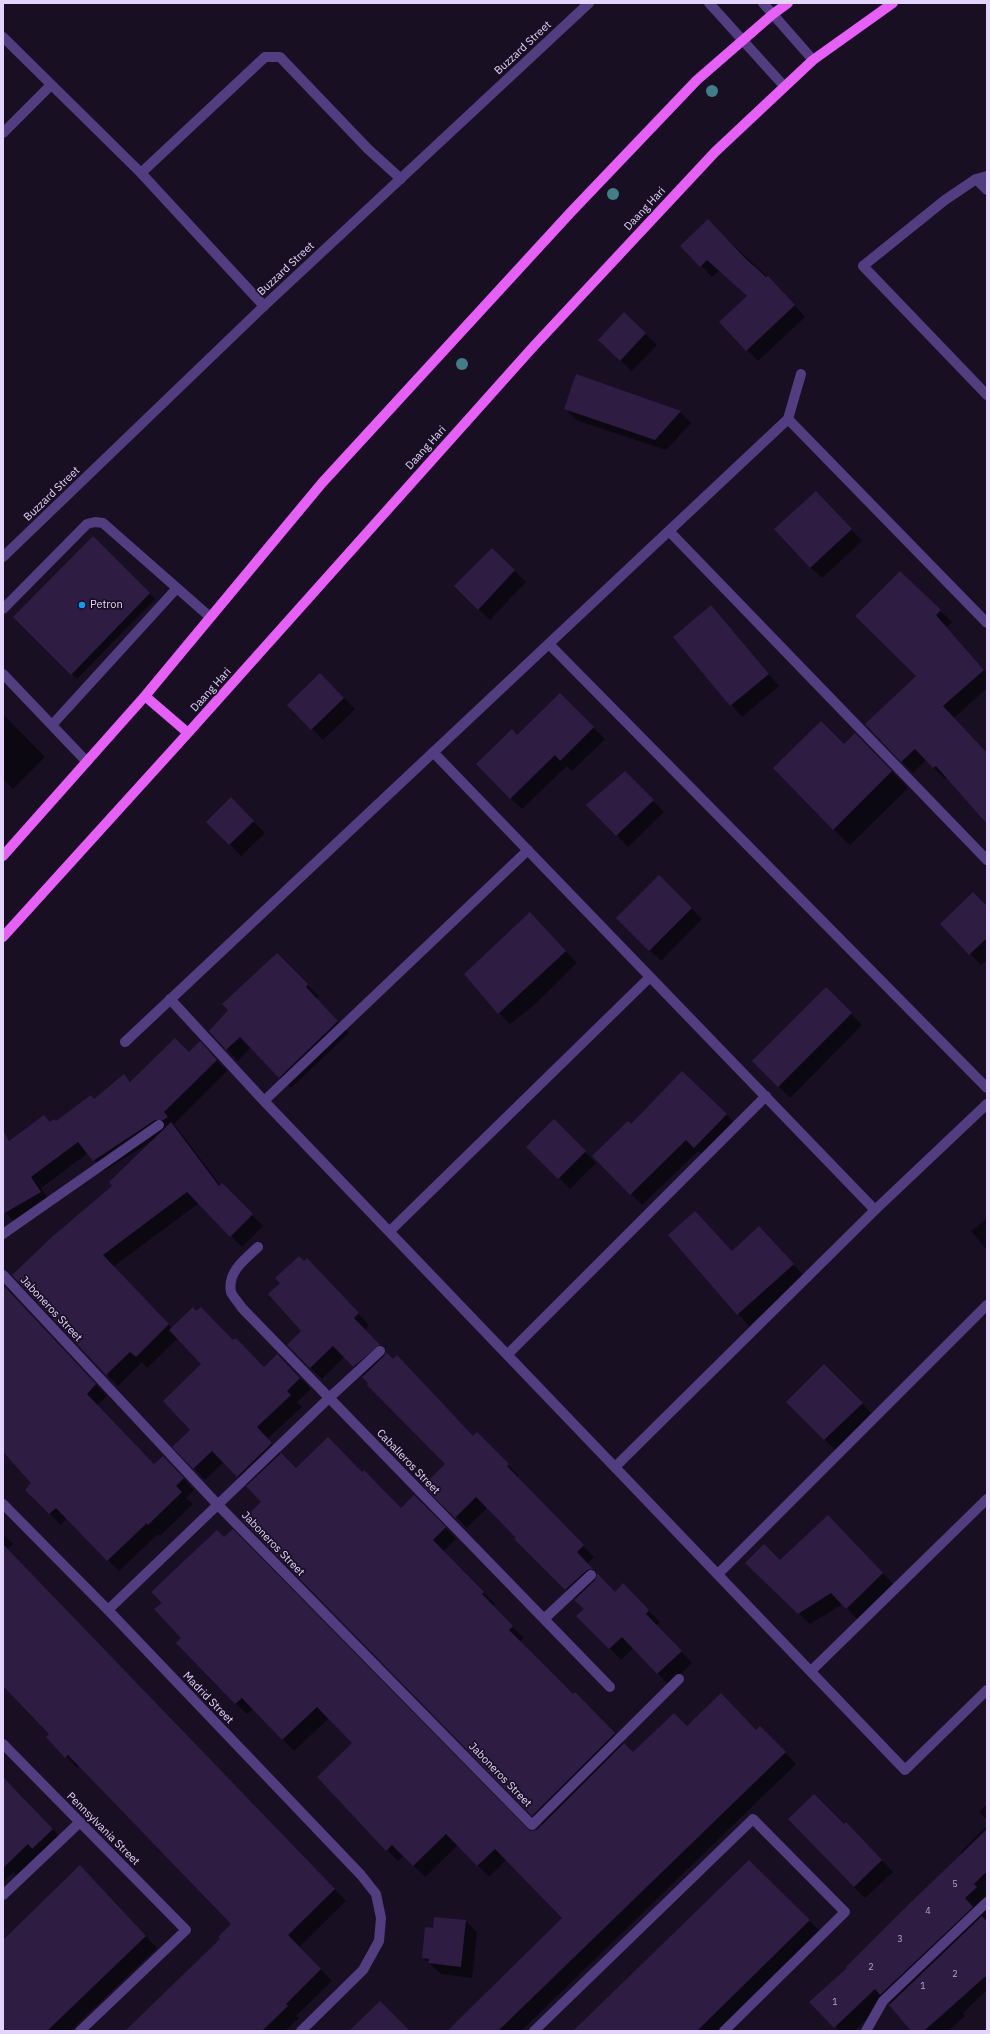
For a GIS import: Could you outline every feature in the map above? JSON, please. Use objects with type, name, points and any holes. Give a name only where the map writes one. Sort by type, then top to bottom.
[{"type":"main road","points":[[3,856],[145,696],[322,483],[571,212],[697,80],[772,14],[788,3]]},
{"type":"main road","name":"Daang Hari","points":[[3,937],[188,733],[533,347],[715,152],[813,60],[893,3]]},
{"type":"main road","points":[[145,696],[188,733]]},
{"type":"street","name":"Buzzard Street","points":[[3,557],[264,306],[588,3]]},
{"type":"street","points":[[709,3],[784,86]]},
{"type":"street","points":[[763,3],[813,60]]},
{"type":"street","points":[[3,37],[141,173],[264,306]]},
{"type":"street","points":[[141,173],[265,57],[280,57],[368,149],[401,179]]},
{"type":"street","points":[[3,133],[51,85]]},
{"type":"street","points":[[987,176],[976,179],[945,200],[863,266],[987,395]]},
{"type":"street","points":[[976,179],[987,190]]},
{"type":"street","points":[[124,1042],[788,419],[801,374]]},
{"type":"street","points":[[788,419],[987,623]]},
{"type":"street","points":[[3,609],[87,524],[96,522],[103,523],[210,617]]},
{"type":"street","points":[[669,531],[987,860]]},
{"type":"street","points":[[52,725],[177,588]]},
{"type":"street","points":[[549,644],[987,1088]]},
{"type":"street","points":[[3,674],[87,762]]},
{"type":"street","points":[[433,752],[875,1210]]},
{"type":"street","points":[[264,1101],[528,850]]},
{"type":"street","points":[[390,1231],[650,977]]},
{"type":"street","points":[[170,999],[264,1101],[905,1770],[987,1690]]},
{"type":"street","points":[[508,1354],[766,1096]]},
{"type":"street","points":[[615,1467],[875,1210],[987,1104]]},
{"type":"street","points":[[3,1234],[159,1125]]},
{"type":"street","name":"Caballeros Street","points":[[258,1247],[239,1264],[231,1277],[231,1292],[242,1308],[610,1687]]},
{"type":"street","name":"Jaboneros Street","points":[[3,1275],[218,1505],[532,1824],[679,1679]]},
{"type":"street","points":[[718,1574],[987,1305]]},
{"type":"street","points":[[108,1610],[380,1351]]},
{"type":"street","points":[[811,1671],[987,1499]]},
{"type":"street","name":"Madrid Street","points":[[3,1504],[108,1610],[361,1875],[376,1894],[381,1918],[379,1941],[363,1970],[301,2031]]},
{"type":"street","points":[[544,1619],[591,1575]]},
{"type":"street","name":"Pennsylvania Street","points":[[3,1744],[186,1930],[80,2031]]},
{"type":"street","points":[[534,2031],[753,1819],[846,1912],[724,2031]]},
{"type":"street","points":[[3,1895],[80,1822]]},
{"type":"street","points":[[866,2031],[883,2001],[987,1902]]},
{"type":"building","points":[[708,219],[744,257],[766,277],[768,276],[795,305],[746,351],[719,322],[747,296],[707,260],[700,267],[680,246]]},
{"type":"building","points":[[624,312],[646,333],[620,361],[598,340]]},
{"type":"building","points":[[576,374],[681,411],[655,440],[564,409]]},
{"type":"building","points":[[816,491],[852,529],[810,568],[774,529]]},
{"type":"building","name":"Petron","points":[[93,536],[150,593],[71,675],[13,617]]},
{"type":"building","points":[[492,548],[515,570],[478,610],[454,586]]},
{"type":"building","points":[[900,571],[941,610],[936,615],[984,670],[943,706],[987,753],[987,824],[936,766],[933,768],[915,749],[901,762],[865,724],[916,676],[855,616]]},
{"type":"building","points":[[711,605],[769,674],[730,706],[673,637]]},
{"type":"building","points":[[320,673],[344,698],[311,730],[287,705]]},
{"type":"building","points":[[560,693],[594,727],[560,761],[555,755],[510,799],[476,764],[512,729],[517,735]]},
{"type":"building","points":[[821,721],[844,744],[855,733],[892,771],[833,830],[773,768]]},
{"type":"building","points":[[625,771],[654,800],[616,836],[586,805]]},
{"type":"building","points":[[231,797],[254,821],[229,845],[206,822]]},
{"type":"building","points":[[659,875],[692,908],[649,951],[616,918]]},
{"type":"building","points":[[973,892],[987,906],[987,938],[969,955],[940,924]]},
{"type":"building","points":[[530,912],[566,951],[498,1014],[464,974]]},
{"type":"building","points":[[277,953],[308,984],[306,987],[338,1021],[279,1078],[240,1037],[226,1050],[209,1031],[228,1010],[222,1004]]},
{"type":"building","points":[[826,987],[852,1013],[778,1087],[752,1061]]},
{"type":"building","points":[[175,1038],[189,1052],[200,1041],[217,1060],[164,1112],[168,1117],[163,1120],[155,1120],[93,1161],[78,1142],[31,1177],[41,1192],[3,1214],[3,1130],[9,1141],[44,1115],[50,1122],[54,1119],[56,1121],[91,1095],[94,1099],[124,1074],[130,1082]]},
{"type":"building","points":[[682,1071],[727,1114],[694,1148],[686,1140],[630,1195],[592,1156],[628,1121],[631,1124]]},
{"type":"building","points":[[554,1119],[586,1151],[558,1179],[526,1147]]},
{"type":"building","points":[[171,1122],[219,1186],[222,1183],[253,1214],[230,1237],[187,1192],[103,1255],[169,1324],[136,1357],[130,1352],[106,1375],[12,1275],[53,1236],[112,1186],[109,1182]]},
{"type":"building","points":[[695,1211],[732,1251],[759,1226],[794,1264],[737,1315],[668,1235]]},
{"type":"building","points":[[299,1256],[304,1261],[307,1258],[359,1313],[354,1318],[380,1345],[353,1367],[333,1346],[310,1368],[287,1345],[301,1331],[268,1294],[280,1283],[275,1278]]},
{"type":"building","points":[[3,1285],[96,1384],[87,1394],[154,1464],[163,1456],[184,1478],[176,1486],[182,1492],[148,1525],[147,1523],[107,1561],[56,1508],[49,1514],[25,1490],[31,1483],[3,1452]]},
{"type":"building","points":[[193,1307],[196,1311],[201,1307],[233,1340],[236,1338],[264,1367],[277,1354],[300,1378],[287,1391],[291,1395],[257,1427],[272,1443],[237,1477],[212,1451],[193,1469],[172,1447],[190,1430],[163,1401],[201,1364],[169,1330]]},
{"type":"building","points":[[386,1352],[393,1359],[397,1355],[473,1436],[477,1432],[509,1464],[507,1466],[584,1545],[577,1552],[593,1569],[587,1570],[565,1590],[514,1539],[516,1538],[476,1497],[455,1518],[423,1486],[445,1464],[367,1385],[368,1383],[362,1377],[384,1356]]},
{"type":"building","points":[[824,1364],[863,1403],[824,1440],[786,1402]]},
{"type":"building","points":[[328,1437],[362,1472],[364,1470],[401,1508],[414,1495],[446,1527],[433,1540],[484,1592],[482,1594],[513,1626],[509,1630],[573,1694],[575,1692],[615,1733],[532,1816],[242,1520],[261,1502],[246,1486],[281,1453],[296,1468]]},
{"type":"building","points":[[828,1515],[883,1573],[846,1609],[831,1593],[798,1614],[745,1563],[764,1544],[780,1560]]},
{"type":"building","points":[[233,1529],[530,1831],[537,1830],[624,1743],[633,1752],[674,1713],[687,1726],[721,1693],[756,1730],[760,1726],[786,1752],[498,2031],[447,2031],[562,1918],[495,1849],[477,1866],[446,1834],[413,1866],[392,1845],[386,1851],[317,1777],[352,1743],[317,1707],[282,1740],[242,1698],[235,1704],[176,1643],[181,1638],[154,1609],[162,1603],[151,1592],[217,1530],[224,1537]]},
{"type":"building","points":[[3,1544],[335,1889],[288,1935],[321,1969],[286,2004],[288,2006],[262,2031],[125,2031],[220,1939],[218,1937],[231,1924],[68,1755],[65,1758],[46,1737],[49,1734],[3,1686]]},
{"type":"building","points":[[597,1573],[615,1592],[623,1583],[649,1610],[646,1614],[682,1651],[657,1674],[622,1637],[609,1649],[576,1616],[584,1609],[574,1600],[595,1580]]},
{"type":"building","points":[[3,1777],[53,1829],[32,1849],[28,1844],[3,1868]]},
{"type":"building","points":[[814,1794],[844,1824],[846,1822],[882,1860],[854,1887],[788,1819]]},
{"type":"building","points":[[987,1829],[987,1871],[974,1884],[977,1887],[965,1898],[973,1907],[880,1995],[875,1989],[834,2028],[809,2002],[847,1968],[846,1967],[904,1909]]},
{"type":"building","points":[[749,1860],[810,1920],[697,2031],[573,2031]]},
{"type":"building","points":[[80,1865],[146,1936],[47,2031],[3,2031],[3,1940]]},
{"type":"building","points":[[982,1916],[987,1922],[987,1975],[924,2031],[911,2031],[889,2005]]},
{"type":"building","points":[[434,1917],[466,1920],[461,1967],[428,1963],[429,1959],[422,1958],[425,1927],[433,1928]]},
{"type":"building","points":[[380,2001],[410,2031],[349,2031]]},
{"type":"place","name":"Petron","points":[[82,605]]}]
